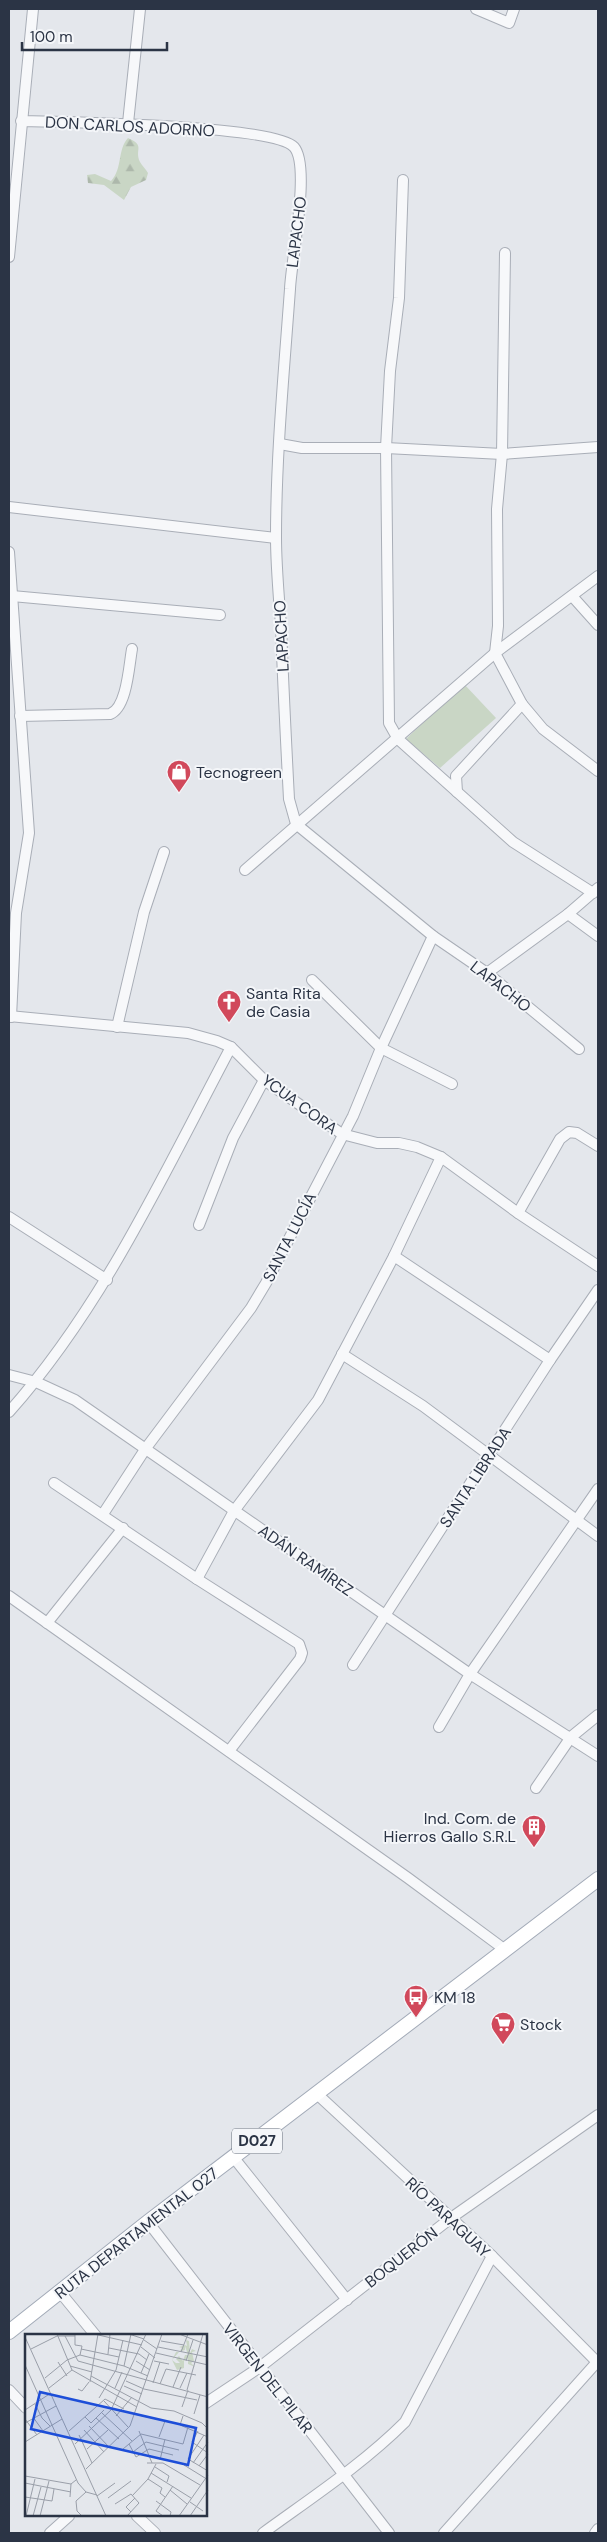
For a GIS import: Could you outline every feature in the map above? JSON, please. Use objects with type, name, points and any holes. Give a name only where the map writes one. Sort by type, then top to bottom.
[{"type":"main road","name":"RUTA DEPARTAMENTAL 027","points":[[9,2332],[148,2222],[598,1879]]},
{"type":"street","points":[[9,257],[33,9]]},
{"type":"street","points":[[128,123],[140,9]]},
{"type":"street","points":[[476,9],[508,23],[514,9]]},
{"type":"street","name":"DON CARLOS ADORNO","points":[[21,121],[128,123],[239,133]]},
{"type":"street","name":"LAPACHO","points":[[239,133],[284,140],[295,147],[302,169],[300,206],[292,259],[276,538],[289,799],[296,824],[433,936],[487,973],[579,1049]]},
{"type":"street","points":[[403,180],[400,208],[402,250],[399,298],[390,371],[386,448],[389,723],[398,739],[513,842],[595,891],[568,914],[487,973]]},
{"type":"street","points":[[505,253],[502,454],[498,486],[498,626],[495,653],[522,704],[543,729],[598,771]]},
{"type":"street","points":[[280,444],[302,448],[386,448],[502,454],[598,447]]},
{"type":"street","points":[[9,507],[276,538]]},
{"type":"street","points":[[9,552],[29,833],[12,912],[10,1017]]},
{"type":"street","points":[[245,870],[495,653],[598,576]]},
{"type":"street","points":[[572,596],[598,624]]},
{"type":"street","points":[[11,600],[220,615]]},
{"type":"street","points":[[20,716],[110,714],[116,712],[122,701],[132,649]]},
{"type":"street","points":[[457,792],[456,776],[522,704]]},
{"type":"street","points":[[117,1027],[142,921],[164,852]]},
{"type":"street","points":[[568,914],[598,936]]},
{"type":"street","name":"SANTA LUCÍA","points":[[103,1514],[146,1448],[251,1308],[353,1116],[381,1048],[433,936]]},
{"type":"street","points":[[312,980],[381,1048],[452,1084]]},
{"type":"street","name":"YCUA CORA","points":[[10,1017],[188,1033],[205,1036],[231,1047],[264,1080],[342,1134],[377,1143],[399,1143],[417,1147],[441,1157],[518,1213],[598,1266]]},
{"type":"street","points":[[9,1412],[36,1382],[107,1280],[231,1047]]},
{"type":"street","points":[[199,1225],[233,1138],[264,1080]]},
{"type":"street","points":[[518,1213],[560,1139],[568,1132],[577,1133],[598,1146]]},
{"type":"street","points":[[197,1579],[234,1510],[318,1400],[394,1256],[441,1157]]},
{"type":"street","points":[[9,1218],[107,1280]]},
{"type":"street","points":[[394,1256],[550,1360]]},
{"type":"street","name":"SANTA LIBRADA","points":[[353,1666],[384,1615],[490,1456],[550,1360],[598,1290]]},
{"type":"street","points":[[342,1354],[423,1406],[598,1536]]},
{"type":"street","name":"ADÁN RAMÍREZ","points":[[9,1374],[36,1382],[75,1400],[470,1674],[598,1756]]},
{"type":"street","points":[[54,1483],[103,1514],[197,1579],[299,1644],[302,1653],[300,1659],[229,1751]]},
{"type":"street","points":[[439,1727],[470,1674],[598,1489]]},
{"type":"street","points":[[47,1623],[123,1528]]},
{"type":"street","points":[[9,1596],[408,1878],[504,1949]]},
{"type":"street","points":[[536,1788],[570,1737],[598,1715]]},
{"type":"street","name":"RÍO PARAGUAY","points":[[318,2094],[492,2256],[598,2363]]},
{"type":"street","name":"BOQUERÓN","points":[[208,2402],[260,2367],[450,2218],[598,2115]]},
{"type":"street","points":[[234,2158],[347,2300]]},
{"type":"street","name":"VIRGEN DEL PILAR","points":[[148,2222],[389,2533]]},
{"type":"street","points":[[263,2533],[344,2474],[388,2439],[405,2422],[492,2256]]},
{"type":"street","points":[[60,2292],[94,2334]]},
{"type":"street","points":[[444,2533],[598,2363]]},
{"type":"street","points":[[9,2390],[25,2407]]},
{"type":"street","points":[[50,2533],[68,2517]]},
{"type":"street","points":[[137,2517],[155,2533]]},
{"type":"street","points":[[595,2533],[598,2529]]},
{"type":"green space","points":[[128,138],[137,143],[138,158],[148,173],[146,180],[131,187],[124,200],[104,185],[88,183],[87,175],[95,174],[111,181],[117,170],[122,148]]},
{"type":"green space","points":[[464,684],[496,718],[440,768],[406,739]]},
{"type":"place","name":"Tecnogreen","points":[[179,793]]},
{"type":"place","name":"Santa Rita de Casia","points":[[229,1023]]},
{"type":"place","name":"Ind. Com. de Hierros Gallo S.R.L","points":[[534,1848]]},
{"type":"place","name":"KM 18","points":[[416,2018]]},
{"type":"place","name":"Stock","points":[[503,2045]]}]
